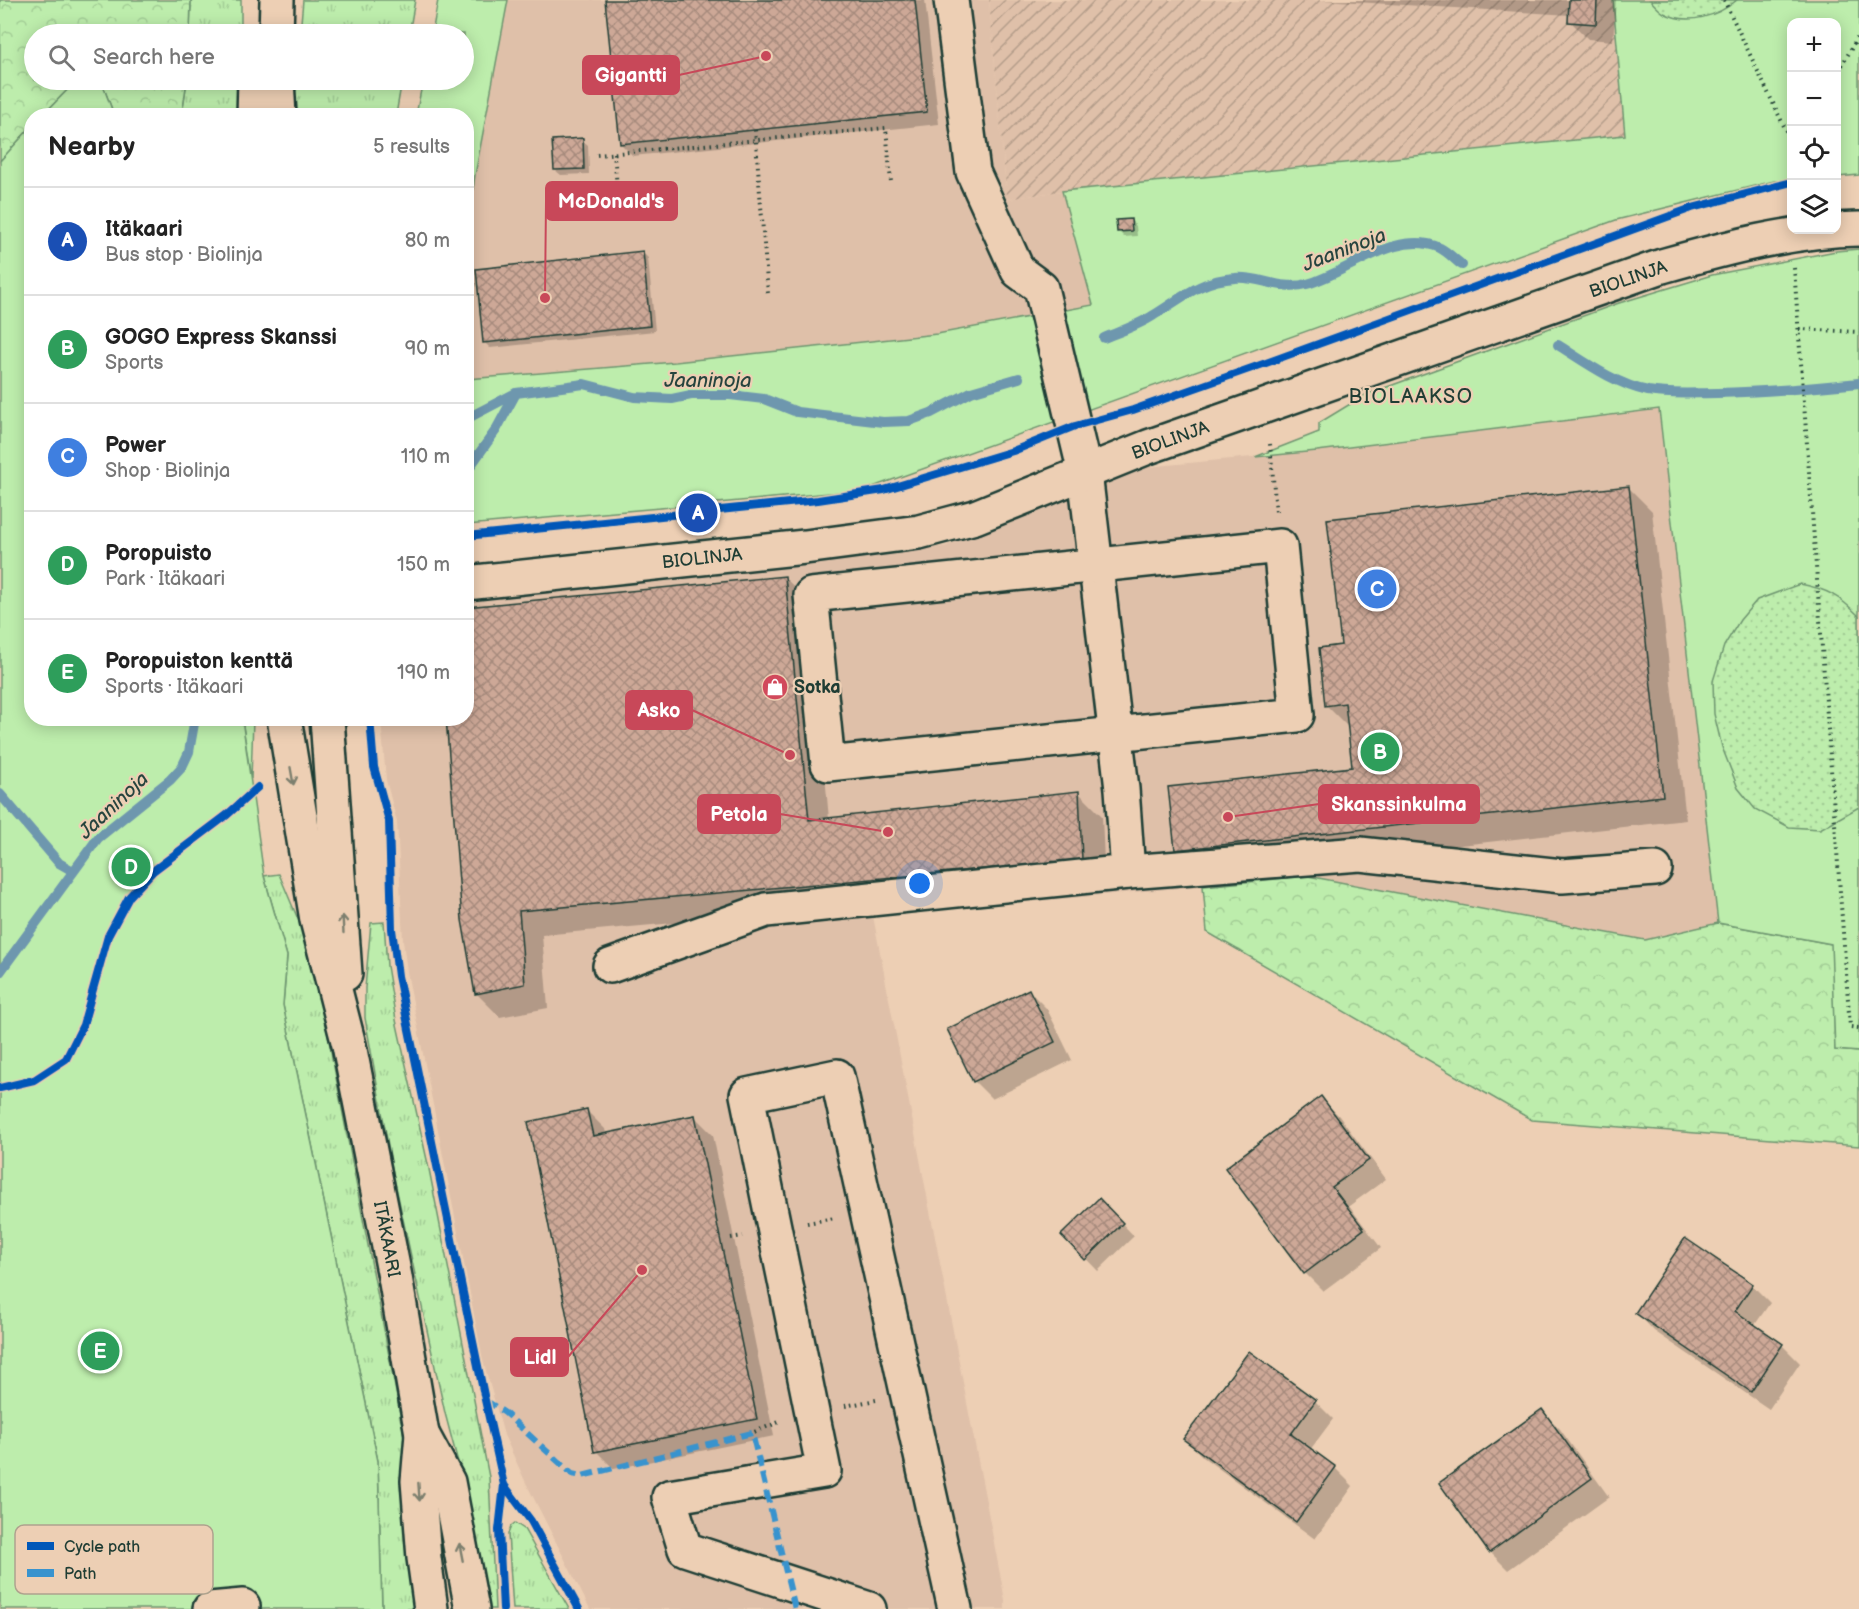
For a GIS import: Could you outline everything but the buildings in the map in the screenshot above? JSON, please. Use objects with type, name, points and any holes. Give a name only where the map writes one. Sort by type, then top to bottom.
[{"type":"street","points":[[255,0],[255,24]]},
{"type":"street","points":[[276,24],[277,0]]},
{"type":"street","points":[[951,0],[973,172],[1018,271],[1041,288],[1086,473],[1116,734],[1128,872]]},
{"type":"street","points":[[255,90],[255,108]]},
{"type":"street","points":[[278,90],[279,108]]},
{"type":"street","name":"BIOLINJA","points":[[474,582],[805,547],[919,532],[975,517],[1148,447],[1662,266],[1730,247],[1792,236],[1859,229]]},
{"type":"street","points":[[1280,546],[1297,715],[828,764],[811,595],[1097,565],[1280,546]]},
{"type":"street","name":"ITÄKAARI","points":[[285,726],[317,920],[349,1045],[395,1277],[422,1434],[418,1481],[424,1558],[431,1609]]},
{"type":"street","name":"ITÄKAARI","points":[[328,726],[343,915],[349,1045]]},
{"type":"street","points":[[610,966],[766,910],[1128,872],[1360,854],[1562,876],[1655,869]]},
{"type":"street","points":[[869,1609],[686,1549],[669,1497],[824,1471],[747,1095],[837,1076],[955,1609]]},
{"type":"street","name":"ITÄKAARI","points":[[422,1434],[448,1482],[472,1609]]},
{"type":"street","points":[[210,1609],[243,1606]]},
{"type":"path","points":[[1724,0],[1787,134]]},
{"type":"path","points":[[1838,72],[1859,35]]},
{"type":"path","points":[[597,154],[886,128],[891,182]]},
{"type":"path","points":[[754,130],[768,294]]},
{"type":"path","points":[[614,153],[620,210]]},
{"type":"path","points":[[1792,236],[1850,1027],[1859,1028]]},
{"type":"path","points":[[1799,329],[1859,332]]},
{"type":"path","points":[[1270,444],[1280,546]]},
{"type":"path","points":[[731,1238],[867,1211]]},
{"type":"shaded area","points":[[508,0],[989,0],[1007,199],[1062,191],[1093,305],[937,334],[675,362],[474,378],[474,180]]},
{"type":"shaded area","points":[[989,0],[1613,0],[1625,135],[1062,191],[1007,199]]},
{"type":"shaded area","points":[[1659,409],[1718,923],[1645,940],[1308,876],[873,916],[1005,1609],[590,1609],[504,1435],[483,1360],[407,972],[403,941],[397,822],[386,780],[382,726],[474,726],[474,596],[787,566],[946,546],[1125,469],[1317,451]]},
{"type":"green space","points":[[0,0],[191,0],[190,24],[24,24],[24,90],[67,90],[50,108],[24,108],[24,135],[0,161]]},
{"type":"green space","points":[[191,0],[241,0],[241,24],[190,24]]},
{"type":"green space","points":[[303,0],[415,0],[411,24],[301,24]]},
{"type":"green space","points":[[438,0],[508,0],[474,182],[474,108],[417,108],[421,90],[474,90],[474,24],[434,24]]},
{"type":"green space","points":[[1613,0],[1859,0],[1859,175],[1841,177],[1841,18],[1787,18],[1787,180],[1774,181],[1616,220],[864,490],[474,524],[474,378],[675,362],[937,334],[1093,305],[1062,191],[1625,135]]},
{"type":"green space","points":[[1650,0],[1737,0],[1712,15],[1683,19],[1664,13]]},
{"type":"green space","points":[[67,90],[105,90],[111,108],[50,108]]},
{"type":"green space","points":[[105,90],[186,90],[183,108],[111,108]]},
{"type":"green space","points":[[186,90],[242,90],[243,108],[183,108]]},
{"type":"green space","points":[[295,90],[400,90],[397,108],[294,108]]},
{"type":"green space","points":[[24,135],[24,726],[243,726],[264,876],[287,956],[283,1005],[378,1461],[382,1609],[0,1609],[0,161]]},
{"type":"green space","points":[[1859,249],[1859,1052],[1835,1050],[1831,944],[1718,923],[1659,409],[1255,457],[1319,432],[1319,423],[1365,395],[1619,303],[1712,275],[1836,251]]},
{"type":"green space","points":[[1800,584],[1832,594],[1859,616],[1859,807],[1820,829],[1789,827],[1755,809],[1738,788],[1722,747],[1714,714],[1713,681],[1724,646],[1740,620],[1757,600]]},
{"type":"green space","points":[[243,726],[253,726],[251,779]]},
{"type":"green space","points":[[279,874],[314,965],[327,1030],[403,1429],[420,1609],[382,1609],[378,1461],[283,1005],[287,956],[264,876]]},
{"type":"green space","points":[[1308,876],[1645,940],[1718,923],[1832,944],[1835,1050],[1859,1052],[1859,1146],[1532,1120],[1207,932],[1203,886]]},
{"type":"green space","points":[[384,922],[387,966],[396,1020],[429,1169],[489,1477],[495,1609],[487,1609],[464,1485],[445,1413],[393,1173],[365,1018],[365,988],[371,923]]},
{"type":"green space","points":[[515,1523],[524,1529],[569,1609],[513,1609],[508,1534]]},
{"type":"waterway","name":"Jaaninoja","points":[[1104,338],[1142,322],[1201,286],[1223,279],[1244,278],[1297,286],[1323,278],[1390,248],[1424,243],[1440,248],[1462,265]]},
{"type":"waterway","name":"Jaaninoja","points":[[1558,345],[1612,378],[1648,391],[1682,394],[1753,392],[1859,383]]},
{"type":"waterway","name":"Jaaninoja","points":[[474,461],[496,430],[516,393],[584,384],[634,397],[672,399],[691,395],[730,395],[764,399],[797,412],[883,422],[909,421],[931,413],[971,392],[1019,378]]},
{"type":"waterway","points":[[474,415],[516,393]]},
{"type":"waterway","name":"Jaaninoja","points":[[0,972],[98,838],[170,780],[182,767],[189,752],[194,726]]},
{"type":"waterway","points":[[0,794],[59,863],[73,871]]},
{"type":"marked path","points":[[485,1400],[505,1413],[572,1474],[582,1476],[752,1433],[795,1609]]},
{"type":"cycle path","points":[[474,535],[818,500],[884,490],[1013,451],[1075,426],[1133,410],[1692,208],[1787,183]]},
{"type":"cycle path","points":[[371,726],[374,767],[389,821],[392,929],[398,976],[504,1485],[499,1530],[503,1609]]},
{"type":"cycle path","points":[[0,1088],[34,1080],[66,1059],[83,1025],[108,936],[129,897],[153,871],[227,815],[258,787]]},
{"type":"cycle path","points":[[504,1485],[531,1521],[579,1609]]},
{"type":"place","name":"Gigantti","points":[[766,56]]},
{"type":"place","name":"McDonald's","points":[[545,298]]},
{"type":"place","name":"Itäkaari","points":[[698,513]]},
{"type":"place","name":"Power","points":[[1377,589]]},
{"type":"place","name":"Sotka","points":[[775,687]]},
{"type":"place","name":"GOGO Express Skanssi","points":[[1380,752]]},
{"type":"place","name":"Asko","points":[[790,755]]},
{"type":"place","name":"Skanssinkulma","points":[[1228,817]]},
{"type":"place","name":"Petola","points":[[888,832]]},
{"type":"place","name":"Poropuisto","points":[[131,867]]},
{"type":"place","name":"Lidl","points":[[642,1270]]},
{"type":"place","name":"Poropuiston kenttä","points":[[100,1351]]},
{"type":"district","name":"BIOLAAKSO","points":[[1411,396]]}]
